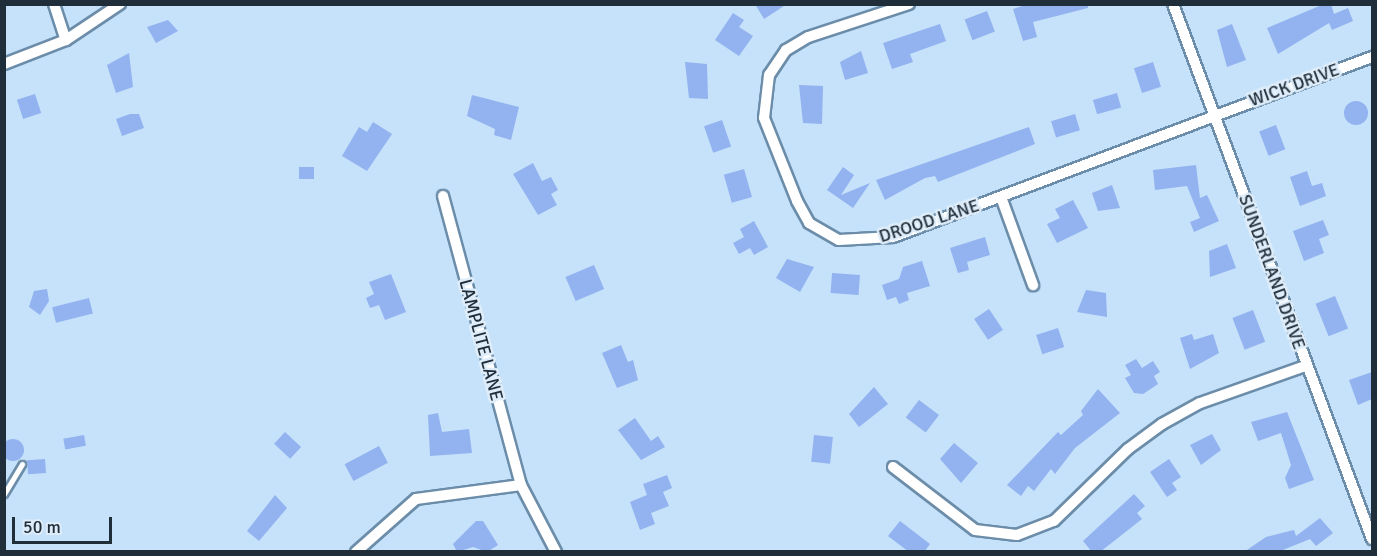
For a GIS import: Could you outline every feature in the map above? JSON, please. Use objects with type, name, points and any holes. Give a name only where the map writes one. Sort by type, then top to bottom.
[{"type":"street","points":[[54,4],[66,40]]},
{"type":"street","points":[[4,64],[66,40],[120,4]]},
{"type":"street","name":"DROOD LANE","points":[[909,4],[808,37],[773,65],[763,97],[764,118],[796,201],[809,224],[851,242],[893,237],[1215,114]]},
{"type":"street","name":"SUNDERLAND DRIVE","points":[[1173,4],[1305,366],[1372,539]]},
{"type":"street","name":"WICK DRIVE","points":[[1215,114],[1372,57]]},
{"type":"street","name":"LAMPLITE LANE","points":[[442,196],[522,484],[556,552]]},
{"type":"street","points":[[1002,197],[1033,285]]},
{"type":"street","points":[[893,467],[975,530],[1017,535],[1061,516],[1128,448],[1162,424],[1200,403],[1305,366]]},
{"type":"street","points":[[356,552],[416,499],[522,484]]},
{"type":"lane","points":[[4,494],[22,464]]},
{"type":"building","points":[[755,4],[787,4],[764,19]]},
{"type":"building","points":[[1029,4],[1088,4],[1088,8],[1033,22],[1037,37],[1023,41],[1013,9]]},
{"type":"building","points":[[1324,4],[1331,4],[1334,14],[1348,8],[1353,21],[1332,30],[1329,23],[1278,54],[1267,28]]},
{"type":"building","points":[[987,11],[995,32],[972,40],[965,20]]},
{"type":"building","points":[[733,13],[744,20],[739,27],[753,36],[739,56],[715,40]]},
{"type":"building","points":[[168,20],[178,31],[156,43],[147,27]]},
{"type":"building","points":[[940,24],[946,41],[910,54],[913,62],[892,69],[883,43]]},
{"type":"building","points":[[1232,24],[1246,60],[1227,67],[1217,30]]},
{"type":"building","points":[[861,51],[868,73],[845,80],[840,62]]},
{"type":"building","points":[[129,53],[133,87],[116,93],[107,65]]},
{"type":"building","points":[[685,62],[707,64],[708,99],[689,98]]},
{"type":"building","points":[[1153,62],[1161,87],[1142,93],[1134,68]]},
{"type":"building","points":[[799,85],[823,86],[822,124],[803,123]]},
{"type":"building","points":[[1117,93],[1121,107],[1097,114],[1093,100]]},
{"type":"building","points":[[35,94],[41,113],[23,119],[17,100]]},
{"type":"building","points":[[472,95],[519,107],[511,140],[494,135],[495,129],[467,116]]},
{"type":"building","points":[[1356,101],[1365,104],[1368,113],[1365,122],[1356,125],[1347,122],[1344,113],[1347,104]]},
{"type":"building","points":[[130,114],[139,114],[144,128],[122,136],[116,119]]},
{"type":"building","points":[[1075,114],[1080,130],[1056,138],[1051,121]]},
{"type":"building","points":[[722,120],[731,146],[713,153],[704,126]]},
{"type":"building","points":[[373,122],[392,134],[367,171],[342,156],[359,127],[367,132]]},
{"type":"building","points":[[1276,125],[1285,149],[1269,156],[1259,131]]},
{"type":"building","points":[[1029,127],[1035,144],[938,182],[935,176],[925,178],[885,200],[876,180]]},
{"type":"building","points":[[533,163],[542,181],[551,177],[558,190],[551,194],[557,205],[538,215],[513,174]]},
{"type":"building","points":[[1196,165],[1200,198],[1207,195],[1219,221],[1194,232],[1190,222],[1200,218],[1187,186],[1155,190],[1153,170]]},
{"type":"building","points":[[299,167],[314,167],[314,179],[299,179]]},
{"type":"building","points":[[843,167],[854,175],[841,195],[870,183],[853,208],[827,190]]},
{"type":"building","points":[[744,169],[752,197],[732,203],[724,175]]},
{"type":"building","points":[[1307,171],[1312,186],[1322,183],[1326,196],[1300,206],[1290,177]]},
{"type":"building","points":[[1112,185],[1120,208],[1098,211],[1092,193]]},
{"type":"building","points":[[1073,200],[1088,228],[1057,243],[1047,224],[1060,218],[1055,209]]},
{"type":"building","points":[[1323,220],[1329,235],[1319,239],[1324,253],[1304,261],[1293,231]]},
{"type":"building","points":[[754,221],[768,247],[754,255],[750,248],[739,254],[733,243],[744,237],[740,229]]},
{"type":"building","points":[[985,237],[990,255],[967,262],[969,270],[958,273],[950,248]]},
{"type":"building","points":[[1227,244],[1236,268],[1210,277],[1209,251]]},
{"type":"building","points":[[787,259],[814,267],[800,292],[776,278]]},
{"type":"building","points":[[922,261],[930,286],[907,293],[909,300],[899,304],[896,297],[887,300],[882,285],[899,279],[903,267]]},
{"type":"building","points":[[594,265],[604,289],[576,301],[565,277]]},
{"type":"building","points":[[832,273],[860,275],[859,295],[831,293]]},
{"type":"building","points":[[391,274],[406,312],[385,320],[379,305],[370,308],[366,298],[374,294],[369,282]]},
{"type":"building","points":[[47,289],[49,301],[40,315],[29,307],[34,291]]},
{"type":"building","points":[[1086,290],[1106,293],[1107,317],[1077,312]]},
{"type":"building","points":[[1335,296],[1348,328],[1329,336],[1316,304]]},
{"type":"building","points":[[89,298],[93,314],[56,323],[52,307]]},
{"type":"building","points":[[989,309],[1003,330],[988,340],[974,319]]},
{"type":"building","points":[[1253,310],[1265,342],[1245,350],[1232,318]]},
{"type":"building","points":[[1058,328],[1064,347],[1042,354],[1036,335]]},
{"type":"building","points":[[1192,334],[1194,340],[1213,334],[1219,353],[1190,369],[1180,338]]},
{"type":"building","points":[[621,345],[628,362],[633,360],[638,380],[617,388],[602,353]]},
{"type":"building","points":[[1136,359],[1142,368],[1153,361],[1160,372],[1154,376],[1158,384],[1143,394],[1134,393],[1125,378],[1131,375],[1125,365]]},
{"type":"building","points":[[1372,372],[1372,399],[1358,405],[1349,380]]},
{"type":"building","points":[[874,387],[888,404],[859,427],[849,414]]},
{"type":"building","points":[[1098,389],[1120,413],[1075,448],[1055,474],[1051,469],[1034,491],[1028,486],[1021,496],[1007,485],[1058,432],[1061,435],[1083,415],[1081,411]]},
{"type":"building","points":[[919,400],[939,415],[926,433],[906,418]]},
{"type":"building","points":[[1287,412],[1314,480],[1289,489],[1285,478],[1291,465],[1281,433],[1258,441],[1251,422]]},
{"type":"building","points":[[438,413],[442,432],[469,429],[472,453],[430,456],[428,415]]},
{"type":"building","points":[[635,418],[651,441],[658,436],[665,447],[641,460],[618,430]]},
{"type":"building","points":[[285,432],[301,447],[290,459],[274,444]]},
{"type":"building","points":[[1212,434],[1221,450],[1201,465],[1190,445]]},
{"type":"building","points":[[84,435],[86,446],[65,449],[63,439]]},
{"type":"building","points":[[814,435],[833,437],[830,464],[811,462]]},
{"type":"building","points":[[13,439],[21,442],[24,450],[21,458],[13,461],[5,458],[2,450],[5,442]]},
{"type":"building","points":[[954,443],[978,463],[961,483],[940,459]]},
{"type":"building","points":[[379,446],[388,463],[353,481],[345,464]]},
{"type":"building","points":[[45,459],[46,473],[28,474],[27,460]]},
{"type":"building","points":[[1169,459],[1181,477],[1172,483],[1177,490],[1167,497],[1150,472]]},
{"type":"building","points":[[667,475],[672,488],[663,492],[669,506],[651,513],[655,524],[640,530],[630,502],[647,495],[643,484]]},
{"type":"building","points":[[1134,494],[1145,506],[1137,513],[1142,519],[1100,552],[1092,552],[1083,541]]},
{"type":"building","points":[[275,495],[287,508],[259,541],[247,531]]},
{"type":"building","points":[[1320,518],[1333,533],[1316,546],[1310,539],[1278,552],[1244,552],[1266,537],[1294,530],[1296,536]]},
{"type":"building","points":[[476,521],[483,521],[498,545],[487,552],[473,547],[457,552],[453,544]]},
{"type":"building","points":[[900,521],[930,544],[924,552],[909,552],[888,536]]}]
